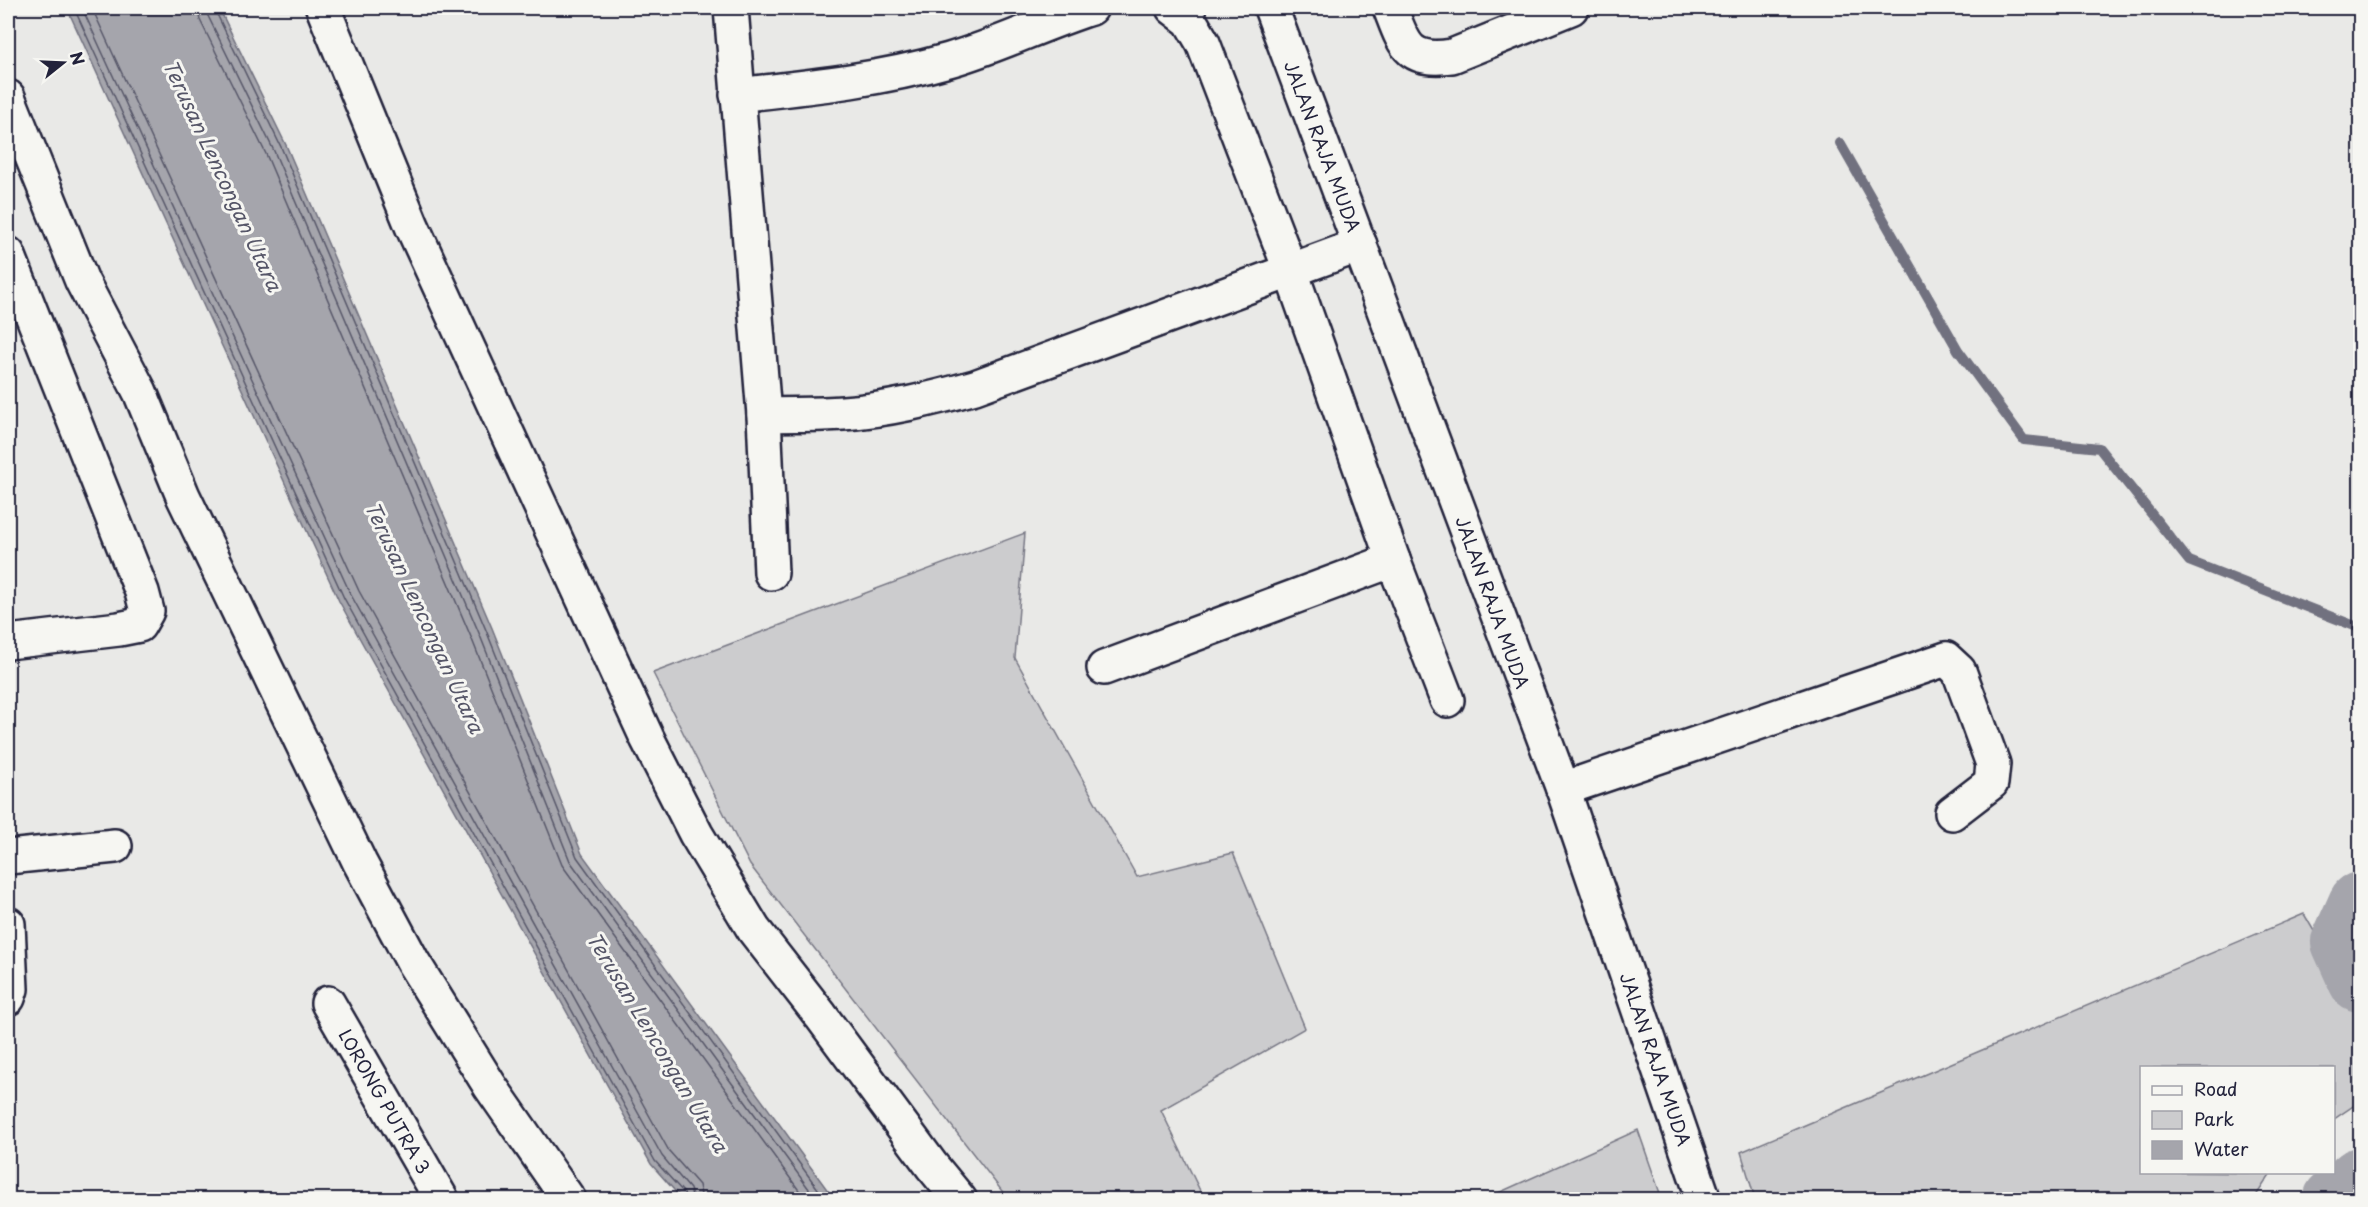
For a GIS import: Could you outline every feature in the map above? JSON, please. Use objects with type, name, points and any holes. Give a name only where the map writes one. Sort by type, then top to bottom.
[{"type":"street","points":[[323,8],[412,226],[647,738],[696,834],[754,930],[960,1200]]},
{"type":"street","points":[[731,8],[764,415],[771,573]]},
{"type":"street","points":[[737,95],[866,80],[906,72],[952,59],[1091,8]]},
{"type":"street","points":[[1173,8],[1191,21],[1203,43],[1290,269],[1393,560],[1447,700]]},
{"type":"street","name":"JALAN RAJA MUDA","points":[[1271,8],[1563,789],[1704,1200]]},
{"type":"street","points":[[1390,8],[1404,42],[1416,54],[1431,59],[1452,56],[1571,8]]},
{"type":"street","points":[[8,97],[82,281],[140,392],[202,538],[360,863],[413,962],[490,1086],[569,1200]]},
{"type":"street","points":[[764,415],[844,413],[930,399],[1012,373],[1360,245]]},
{"type":"street","points":[[8,254],[142,592],[147,611],[139,625],[8,642]]},
{"type":"street","points":[[1104,668],[1393,560]]},
{"type":"street","points":[[1563,789],[1946,659],[1959,671],[1993,764],[1991,783],[1952,813]]},
{"type":"street","points":[[8,857],[115,846]]},
{"type":"street","points":[[8,924],[11,989],[8,998]]},
{"type":"street","name":"LORONG PUTRA 3","points":[[328,1003],[442,1200]]},
{"type":"green space","points":[[1025,533],[1015,658],[1137,877],[1233,853],[1305,1028],[1161,1110],[1204,1199],[1010,1200],[750,865],[653,673]]},
{"type":"green space","points":[[2304,914],[2360,1010],[2359,1102],[2335,1118],[2335,1066],[2140,1066],[2140,1174],[2270,1174],[2254,1199],[1755,1199],[1741,1152]]},
{"type":"green space","points":[[1638,1130],[1662,1199],[1485,1199]]},
{"type":"water","name":"Terusan Lencongan Utara","points":[[67,8],[219,8],[286,145],[492,628],[582,854],[834,1199],[682,1199],[651,1164],[339,601]]},
{"type":"waterway","points":[[1840,143],[1958,350],[2024,440],[2099,448],[2189,561],[2360,628]]},
{"type":"waterway","points":[[2360,904],[2343,942],[2360,980]]},
{"type":"waterway","points":[[2335,1200],[2360,1179]]}]
